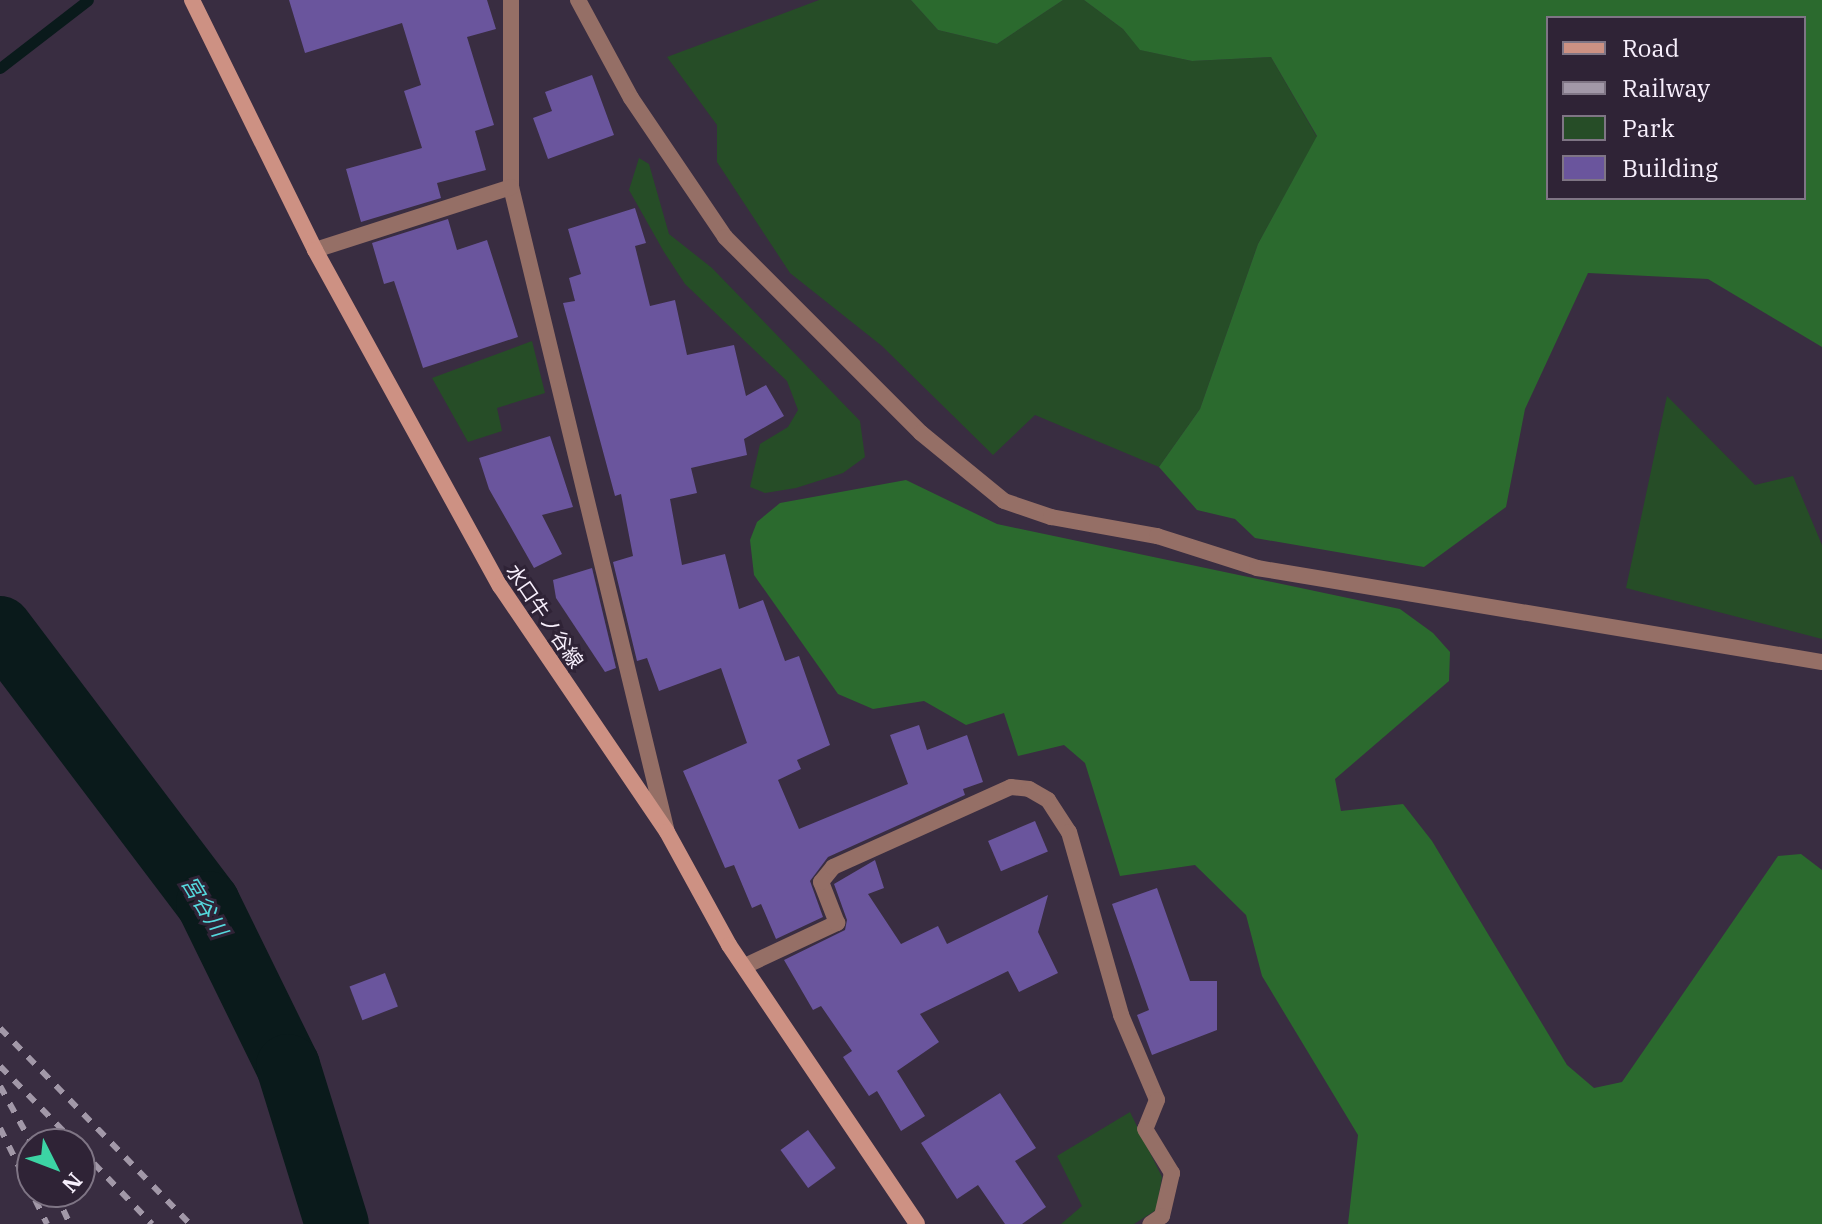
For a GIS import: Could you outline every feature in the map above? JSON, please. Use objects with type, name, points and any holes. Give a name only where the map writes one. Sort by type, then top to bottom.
[{"type":"main road","name":"水口牛ノ谷線","points":[[192,0],[315,250],[500,586],[667,832],[745,966],[917,1224]]},
{"type":"street","points":[[511,0],[511,187],[667,832]]},
{"type":"street","points":[[578,0],[631,98],[725,237],[921,433],[1004,501],[1051,517],[1157,536],[1257,568],[1822,662]]},
{"type":"street","points":[[315,250],[511,187]]},
{"type":"street","points":[[745,966],[837,923],[821,882],[833,867],[1011,787],[1029,789],[1048,800],[1069,832],[1121,1015],[1157,1100],[1145,1129],[1172,1173],[1162,1216],[1150,1224]]},
{"type":"green space","points":[[819,0],[911,0],[938,30],[997,44],[1063,0],[1084,0],[1123,29],[1141,50],[1192,61],[1271,57],[1317,137],[1258,244],[1200,409],[1159,467],[1035,415],[993,455],[882,346],[790,273],[717,162],[717,125],[667,57]]},
{"type":"green space","points":[[911,0],[1063,0],[997,44],[938,30]]},
{"type":"green space","points":[[1084,0],[1822,0],[1822,347],[1708,279],[1588,273],[1525,409],[1506,507],[1424,567],[1255,538],[1235,519],[1197,510],[1159,467],[1200,409],[1258,244],[1317,136],[1271,57],[1192,61],[1140,50],[1123,29]]},
{"type":"green space","points":[[639,158],[649,164],[669,234],[712,268],[860,421],[865,457],[843,473],[796,488],[765,493],[750,487],[760,444],[788,427],[798,410],[787,381],[685,284],[664,252],[629,190]]},
{"type":"green space","points":[[532,341],[545,393],[497,408],[502,431],[468,442],[432,378]]},
{"type":"green space","points":[[1667,396],[1755,485],[1793,476],[1822,545],[1822,639],[1626,588]]},
{"type":"green space","points":[[906,480],[997,524],[1400,609],[1433,633],[1450,652],[1449,681],[1335,779],[1341,811],[1403,804],[1432,841],[1567,1065],[1594,1088],[1622,1082],[1778,856],[1801,854],[1822,870],[1822,1224],[1348,1224],[1358,1135],[1262,976],[1246,915],[1195,865],[1120,876],[1085,763],[1064,745],[1018,756],[1004,713],[966,725],[924,701],[873,709],[838,694],[754,575],[750,540],[757,522],[780,503]]},
{"type":"green space","points":[[1130,1112],[1162,1177],[1156,1210],[1134,1224],[1061,1224],[1082,1206],[1057,1156]]},
{"type":"building","points":[[289,0],[487,0],[496,29],[467,37],[494,125],[475,131],[486,170],[437,183],[441,198],[361,222],[346,169],[422,148],[404,91],[421,85],[402,23],[305,53]]},
{"type":"building","points":[[592,75],[614,135],[548,159],[533,118],[552,111],[545,92]]},
{"type":"building","points":[[635,208],[646,243],[635,246],[650,306],[675,300],[687,355],[734,345],[746,396],[766,385],[784,416],[744,439],[747,455],[691,468],[697,493],[670,499],[682,565],[725,554],[739,609],[763,600],[785,661],[799,656],[830,745],[797,760],[801,769],[778,780],[799,829],[908,784],[890,735],[919,725],[927,750],[967,735],[983,782],[963,789],[965,795],[828,857],[810,881],[823,917],[776,939],[761,904],[752,908],[734,865],[725,868],[683,771],[747,743],[721,668],[659,691],[647,658],[637,661],[613,562],[633,556],[621,494],[615,496],[563,303],[575,301],[569,278],[581,274],[568,229]]},
{"type":"building","points":[[448,219],[457,250],[487,240],[518,337],[423,368],[394,281],[384,284],[372,243]]},
{"type":"building","points":[[550,436],[573,507],[542,515],[562,554],[534,568],[489,489],[479,458]]},
{"type":"building","points":[[592,568],[616,668],[605,672],[556,598],[553,580]]},
{"type":"building","points":[[1035,821],[1048,851],[1001,871],[988,841]]},
{"type":"building","points":[[875,860],[884,888],[868,894],[901,944],[938,926],[947,944],[1048,895],[1038,932],[1058,973],[1019,992],[1008,971],[920,1014],[939,1042],[897,1071],[925,1116],[901,1131],[877,1091],[869,1096],[843,1057],[852,1051],[821,1006],[813,1010],[784,960],[845,930],[847,920],[834,884]]},
{"type":"building","points":[[1157,888],[1190,981],[1217,981],[1217,1030],[1152,1055],[1137,1015],[1149,1010],[1112,904]]},
{"type":"building","points":[[385,973],[398,1007],[362,1020],[350,987]]},
{"type":"building","points":[[1000,1093],[1036,1148],[1015,1161],[1046,1207],[1022,1224],[1005,1224],[978,1185],[957,1199],[921,1143]]},
{"type":"building","points":[[808,1130],[836,1168],[808,1188],[780,1150]]},
{"type":"waterway","points":[[0,68],[88,0]]},
{"type":"waterway","name":"宮谷川","points":[[0,628],[208,903],[288,1066],[337,1224]]},
{"type":"railway","points":[[0,1028],[190,1224]]},
{"type":"railway","points":[[0,1066],[60,1128]]},
{"type":"railway","points":[[0,1086],[23,1128]]},
{"type":"railway","points":[[0,1128],[47,1224]]},
{"type":"railway","points":[[96,1166],[152,1224]]},
{"type":"railway","points":[[62,1208],[70,1224]]}]
